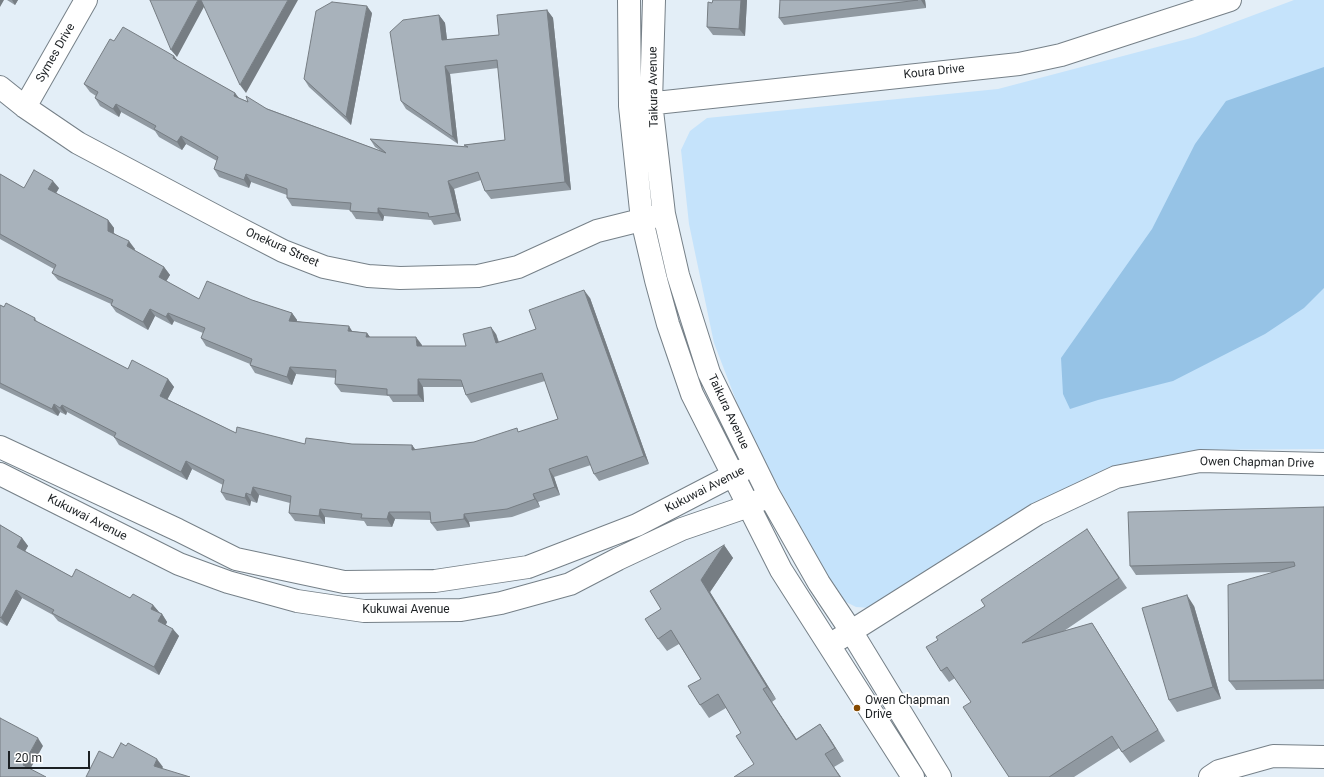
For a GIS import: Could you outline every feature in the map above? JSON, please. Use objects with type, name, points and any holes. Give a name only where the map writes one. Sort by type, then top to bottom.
[{"type":"street","name":"Symes Drive","points":[[25,107],[86,0]]},
{"type":"street","name":"Taikura Avenue","points":[[629,0],[630,106],[642,220],[668,324],[692,394],[781,570],[913,777]]},
{"type":"street","name":"Taikura Avenue","points":[[654,0],[651,102],[664,214],[678,275],[709,372],[768,495],[819,583],[851,631],[940,777]]},
{"type":"street","name":"Koura Drive","points":[[630,106],[651,102],[1019,64],[1061,55],[1230,0]]},
{"type":"street","name":"Onekura Street","points":[[0,87],[25,107],[78,143],[283,251],[324,267],[368,276],[400,278],[478,276],[518,266],[597,231],[664,214]]},
{"type":"street","name":"Kukuwai Avenue","points":[[0,447],[178,530],[236,559],[344,582],[435,581],[528,567],[637,525],[753,465]]},
{"type":"street","name":"Owen Chapman Drive","points":[[829,645],[1037,514],[1116,477],[1200,461],[1324,464]]},
{"type":"street","name":"Kukuwai Avenue","points":[[0,474],[179,564],[228,582],[298,601],[364,611],[461,610],[501,603],[570,584],[618,559],[682,529],[749,506],[768,495]]},
{"type":"street","points":[[1210,777],[1219,771],[1273,756],[1324,757]]},
{"type":"shaded area","points":[[1294,0],[1324,0],[1324,449],[1195,450],[1138,463],[871,608],[856,607],[844,601],[838,596],[747,429],[714,343],[689,224],[681,150],[690,131],[707,118],[998,89],[1195,37]]},
{"type":"shaded area","points":[[1324,67],[1324,288],[1304,308],[1265,334],[1173,381],[1098,400],[1070,409],[1063,394],[1061,358],[1152,229],[1195,144],[1226,101]]},
{"type":"building","points":[[150,0],[198,0],[171,50]]},
{"type":"building","points":[[201,0],[288,0],[240,85]]},
{"type":"building","points":[[713,0],[741,0],[739,29],[707,27],[708,2],[712,3]]},
{"type":"building","points":[[780,0],[918,0],[779,18]]},
{"type":"building","points":[[332,2],[367,6],[346,117],[304,79],[316,11]]},
{"type":"building","points":[[547,10],[565,182],[485,191],[478,172],[448,181],[456,213],[429,217],[428,213],[378,208],[378,213],[350,211],[351,203],[287,198],[287,189],[246,174],[244,180],[214,169],[218,157],[181,136],[177,142],[154,129],[156,126],[116,104],[113,109],[95,98],[98,92],[84,84],[110,39],[114,41],[123,27],[174,56],[173,58],[235,93],[234,96],[248,102],[246,96],[267,109],[386,153],[370,139],[468,147],[464,145],[505,140],[497,60],[445,66],[453,137],[401,101],[390,32],[403,20],[439,15],[442,40],[499,35],[497,15]]},
{"type":"building","points":[[34,170],[53,181],[48,189],[108,220],[108,231],[129,241],[127,246],[164,267],[159,277],[199,299],[207,281],[252,300],[292,313],[289,321],[349,326],[348,331],[367,333],[366,337],[416,337],[417,346],[466,346],[463,334],[491,327],[496,343],[536,329],[529,310],[584,290],[644,456],[594,474],[587,456],[549,469],[555,487],[533,494],[535,499],[507,509],[464,514],[464,519],[431,523],[430,512],[389,512],[387,519],[361,518],[362,514],[320,509],[319,516],[289,513],[291,496],[253,487],[251,495],[246,493],[245,498],[221,492],[224,480],[186,461],[181,472],[114,437],[116,433],[62,405],[60,408],[54,404],[52,409],[0,383],[0,305],[4,307],[6,303],[35,318],[34,320],[128,369],[132,360],[168,379],[160,396],[236,433],[237,427],[305,444],[306,438],[352,444],[412,445],[412,450],[474,442],[517,428],[518,432],[558,419],[542,373],[466,395],[461,380],[418,379],[418,395],[387,395],[387,389],[335,384],[336,370],[290,367],[287,377],[250,365],[252,359],[201,338],[205,328],[168,313],[166,317],[150,309],[143,322],[111,305],[113,300],[52,273],[56,265],[0,234],[0,174],[24,188]]},
{"type":"building","points":[[1324,507],[1324,680],[1229,681],[1228,585],[1295,566],[1294,562],[1130,566],[1128,512]]},
{"type":"building","points":[[0,525],[22,538],[17,547],[72,577],[76,569],[130,598],[133,594],[153,605],[151,609],[162,614],[158,621],[173,629],[154,667],[52,613],[54,610],[16,590],[1,618]]},
{"type":"building","points":[[1087,529],[1119,578],[1022,643],[1092,623],[1158,730],[1122,752],[1112,736],[1049,777],[1009,777],[963,707],[971,702],[947,667],[941,671],[926,647],[938,640],[936,637],[985,606],[981,600]]},
{"type":"building","points":[[724,545],[701,580],[767,687],[763,689],[796,740],[820,724],[835,748],[825,754],[840,777],[734,777],[754,764],[736,736],[741,733],[718,694],[700,705],[688,686],[701,679],[671,630],[658,639],[645,619],[661,609],[650,591]]},
{"type":"building","points":[[1187,595],[1213,687],[1169,700],[1142,608]]},
{"type":"building","points":[[0,718],[38,738],[23,765],[46,777],[0,777]]},
{"type":"building","points":[[121,743],[126,746],[128,743],[157,759],[154,766],[190,777],[86,777],[99,751],[113,758]]},
{"type":"place","name":"Owen Chapman Drive","points":[[857,708]]}]
